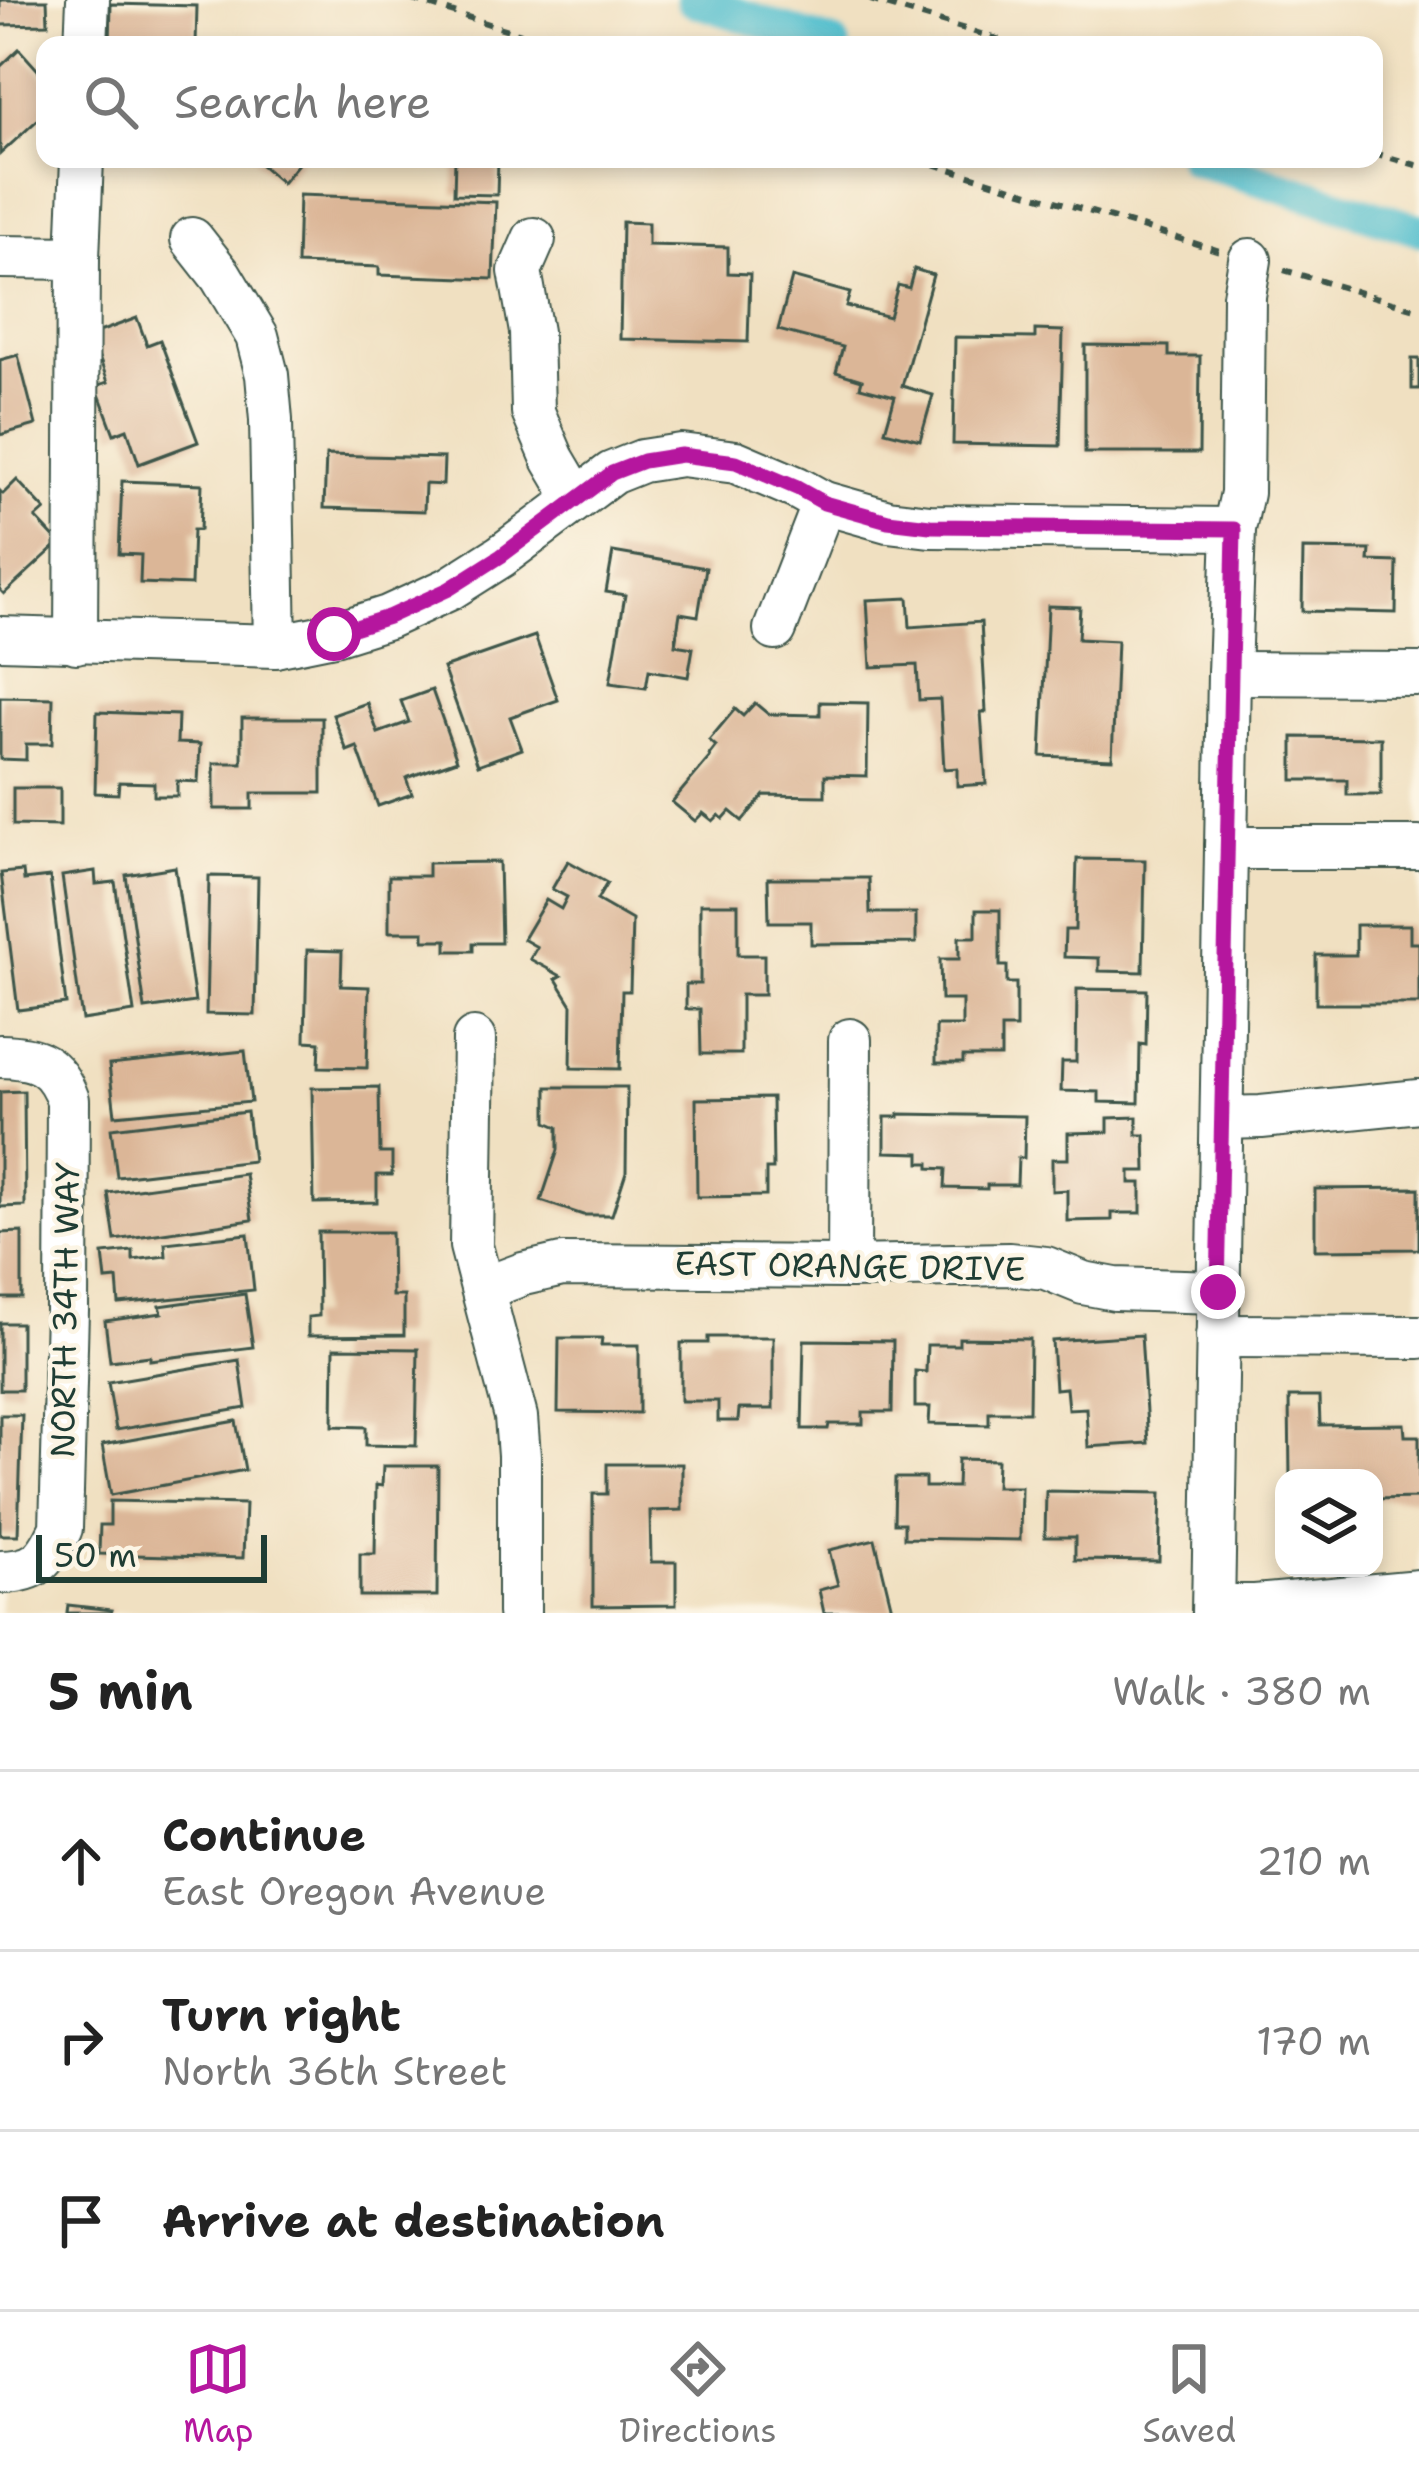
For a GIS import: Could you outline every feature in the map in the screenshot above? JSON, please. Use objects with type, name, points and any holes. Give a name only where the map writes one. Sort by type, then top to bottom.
[{"type":"street","points":[[86,36],[88,0]]},
{"type":"street","points":[[76,642],[82,168]]},
{"type":"street","points":[[192,239],[257,336],[267,375],[275,646]]},
{"type":"street","points":[[534,239],[520,271],[531,332],[532,412],[576,498]]},
{"type":"street","points":[[0,257],[78,258]]},
{"type":"street","points":[[1250,260],[1244,296],[1242,493],[1234,529],[1229,674],[1214,1610],[1419,1591]]},
{"type":"street","points":[[0,638],[275,646],[334,634],[388,617],[449,589],[612,473],[643,461],[681,455],[736,462],[824,503],[888,521],[930,526],[1234,529]]},
{"type":"street","points":[[776,628],[824,503]]},
{"type":"street","points":[[1229,674],[1419,674]]},
{"type":"street","points":[[1226,848],[1419,848]]},
{"type":"street","points":[[475,1039],[472,1246],[516,1418],[518,1613]]},
{"type":"street","points":[[849,1267],[850,1040]]},
{"type":"street","name":"NORTH 34TH WAY","points":[[0,1056],[39,1061],[61,1082],[68,1100],[61,1528],[50,1552],[33,1568],[0,1572]]},
{"type":"street","points":[[1223,1118],[1419,1101]]},
{"type":"street","name":"EAST ORANGE DRIVE","points":[[483,1289],[562,1265],[1009,1264],[1046,1268],[1115,1289],[1218,1292]]},
{"type":"street","points":[[1217,1336],[1419,1337]]},
{"type":"path","points":[[413,0],[527,36]]},
{"type":"path","points":[[870,0],[988,36]]},
{"type":"path","points":[[1383,155],[1419,166]]},
{"type":"path","points":[[947,168],[1419,310]]},
{"type":"building","points":[[0,0],[47,0],[48,24],[0,25]]},
{"type":"building","points":[[111,4],[197,6],[196,36],[110,36]]},
{"type":"building","points":[[19,49],[36,68],[36,121],[0,154],[0,67]]},
{"type":"building","points":[[264,168],[294,168],[282,183]]},
{"type":"building","points":[[455,168],[498,168],[497,195],[454,194]]},
{"type":"building","points":[[299,195],[496,202],[493,279],[379,275],[379,267],[297,264]]},
{"type":"building","points":[[622,222],[648,223],[648,245],[728,247],[728,273],[750,274],[748,342],[620,339]]},
{"type":"building","points":[[914,269],[933,275],[902,386],[933,395],[920,440],[885,431],[895,396],[860,387],[862,380],[836,372],[843,347],[778,330],[792,277],[850,293],[846,306],[889,317],[898,285],[909,288]]},
{"type":"building","points":[[137,318],[147,345],[160,340],[198,442],[139,464],[127,429],[114,434],[96,386],[108,382],[91,335]]},
{"type":"building","points":[[1035,330],[1063,331],[1060,446],[953,444],[955,337],[1035,338]]},
{"type":"building","points":[[1085,345],[1169,346],[1169,356],[1200,356],[1199,453],[1085,453]]},
{"type":"building","points":[[18,355],[36,425],[0,435],[0,360]]},
{"type":"building","points":[[1412,359],[1419,359],[1419,389],[1412,389]]},
{"type":"building","points":[[326,455],[444,458],[443,485],[425,484],[424,511],[324,508]]},
{"type":"building","points":[[17,480],[45,510],[36,518],[59,543],[4,594],[0,590],[0,491],[3,494]]},
{"type":"building","points":[[122,481],[202,484],[200,530],[193,530],[191,585],[140,583],[141,555],[119,554]]},
{"type":"building","points":[[1303,549],[1370,550],[1369,561],[1397,562],[1396,613],[1302,611]]},
{"type":"building","points":[[613,552],[706,568],[698,616],[680,613],[675,645],[693,648],[688,677],[649,670],[646,688],[610,683],[625,595],[606,592]]},
{"type":"building","points":[[908,598],[910,627],[981,622],[986,784],[957,786],[957,768],[944,769],[940,699],[919,700],[917,665],[871,667],[867,600]]},
{"type":"building","points":[[1048,606],[1080,607],[1078,639],[1117,641],[1112,759],[1041,756]]},
{"type":"building","points":[[535,636],[558,700],[510,717],[522,749],[478,765],[443,668]]},
{"type":"building","points":[[432,690],[457,760],[406,778],[412,794],[378,806],[357,747],[347,751],[333,715],[367,703],[378,733],[409,722],[401,701]]},
{"type":"building","points":[[0,697],[53,698],[52,744],[26,744],[26,760],[0,759]]},
{"type":"building","points":[[820,702],[868,703],[867,776],[825,775],[825,796],[764,795],[742,821],[730,811],[723,819],[719,815],[713,821],[703,813],[695,821],[672,802],[710,757],[716,746],[709,740],[735,709],[743,716],[755,703],[768,714],[820,715]]},
{"type":"building","points":[[97,712],[178,715],[177,743],[200,744],[198,782],[177,781],[177,796],[154,796],[154,783],[119,782],[118,794],[95,793]]},
{"type":"building","points":[[242,718],[322,718],[322,793],[252,793],[252,809],[214,809],[214,763],[242,763]]},
{"type":"building","points":[[1293,737],[1381,738],[1381,795],[1347,795],[1347,780],[1293,780]]},
{"type":"building","points":[[13,788],[60,788],[60,826],[13,825]]},
{"type":"building","points":[[1077,859],[1145,860],[1143,972],[1099,971],[1099,958],[1064,957],[1065,930],[1075,930]]},
{"type":"building","points":[[568,861],[607,883],[597,900],[632,920],[630,991],[622,991],[620,1069],[571,1068],[572,1005],[556,979],[561,976],[530,959],[537,947],[523,939],[546,900],[561,909],[567,897],[552,889]]},
{"type":"building","points":[[499,862],[501,943],[473,943],[473,951],[447,951],[447,940],[424,940],[424,932],[389,932],[389,876],[428,876],[428,863]]},
{"type":"building","points":[[175,867],[195,1002],[145,1009],[126,875]]},
{"type":"building","points":[[23,871],[24,880],[50,877],[66,1004],[18,1010],[1,873]]},
{"type":"building","points":[[95,871],[96,884],[115,882],[134,1012],[82,1020],[62,876]]},
{"type":"building","points":[[209,876],[258,877],[255,1015],[206,1014]]},
{"type":"building","points":[[768,878],[869,878],[870,913],[916,913],[916,943],[811,944],[811,922],[769,922]]},
{"type":"building","points":[[700,904],[738,904],[738,955],[764,955],[764,995],[741,995],[741,1054],[701,1054],[700,1009],[686,1009],[686,984],[700,984]]},
{"type":"building","points":[[976,910],[1000,910],[1000,966],[1007,966],[1007,983],[1016,983],[1016,1028],[1001,1028],[1001,1057],[936,1063],[936,1026],[962,1026],[962,1000],[941,1000],[940,959],[959,959],[959,937],[976,937]]},
{"type":"building","points":[[1356,925],[1410,925],[1410,943],[1419,943],[1419,1004],[1316,1004],[1316,955],[1356,955]]},
{"type":"building","points":[[307,950],[342,951],[341,986],[369,987],[367,1068],[319,1067],[320,1042],[305,1041]]},
{"type":"building","points":[[1077,989],[1147,990],[1139,1103],[1099,1102],[1099,1092],[1061,1091],[1062,1062],[1076,1062]]},
{"type":"building","points":[[245,1051],[251,1102],[115,1115],[109,1065]]},
{"type":"building","points":[[379,1087],[380,1153],[392,1153],[392,1175],[377,1175],[377,1202],[314,1203],[312,1088]]},
{"type":"building","points":[[547,1087],[627,1087],[626,1172],[612,1215],[583,1215],[541,1201],[558,1150],[558,1127],[547,1122]]},
{"type":"building","points":[[24,1091],[25,1206],[0,1207],[0,1092]]},
{"type":"building","points":[[772,1098],[773,1169],[766,1169],[766,1196],[697,1197],[696,1099]]},
{"type":"building","points":[[247,1112],[253,1161],[117,1177],[111,1128]]},
{"type":"building","points":[[1025,1116],[1024,1158],[1018,1158],[1017,1185],[945,1188],[946,1169],[920,1163],[920,1153],[885,1152],[885,1117]]},
{"type":"building","points":[[1137,1117],[1137,1135],[1145,1135],[1146,1171],[1130,1171],[1130,1183],[1141,1183],[1141,1213],[1112,1213],[1112,1220],[1067,1221],[1067,1190],[1052,1191],[1052,1159],[1068,1159],[1068,1133],[1108,1132],[1108,1118]]},
{"type":"building","points":[[245,1174],[252,1220],[115,1240],[108,1193]]},
{"type":"building","points":[[1419,1188],[1419,1249],[1315,1250],[1315,1189]]},
{"type":"building","points":[[22,1232],[22,1298],[0,1298],[0,1233]]},
{"type":"building","points":[[318,1232],[391,1232],[392,1296],[404,1296],[404,1335],[308,1336],[308,1317],[319,1316]]},
{"type":"building","points":[[248,1234],[254,1290],[119,1304],[117,1279],[106,1280],[103,1254],[133,1251],[133,1260],[166,1256],[165,1243]]},
{"type":"building","points":[[245,1294],[253,1347],[110,1361],[105,1321],[162,1313],[160,1306]]},
{"type":"building","points":[[0,1323],[21,1323],[21,1390],[0,1390]]},
{"type":"building","points":[[1141,1335],[1148,1443],[1088,1447],[1086,1408],[1068,1409],[1066,1388],[1055,1389],[1052,1341]]},
{"type":"building","points":[[708,1337],[773,1337],[773,1409],[739,1409],[738,1421],[718,1421],[718,1401],[681,1401],[681,1343],[708,1343]]},
{"type":"building","points":[[559,1338],[602,1338],[601,1345],[639,1345],[639,1413],[558,1412]]},
{"type":"building","points":[[959,1338],[1030,1339],[1029,1412],[989,1412],[989,1425],[929,1424],[930,1407],[915,1407],[915,1371],[926,1372],[927,1345],[959,1345]]},
{"type":"building","points":[[804,1340],[893,1341],[892,1412],[863,1412],[863,1424],[802,1429]]},
{"type":"building","points":[[334,1348],[418,1349],[416,1446],[366,1445],[366,1427],[333,1426]]},
{"type":"building","points":[[239,1360],[246,1408],[116,1430],[108,1382]]},
{"type":"building","points":[[1289,1397],[1319,1397],[1320,1425],[1404,1424],[1405,1436],[1419,1436],[1419,1498],[1383,1499],[1383,1469],[1290,1469]]},
{"type":"building","points":[[0,1415],[22,1415],[18,1535],[0,1535]]},
{"type":"building","points":[[236,1421],[245,1470],[111,1495],[102,1445]]},
{"type":"building","points":[[958,1459],[997,1460],[996,1487],[1021,1487],[1020,1540],[904,1538],[904,1523],[894,1523],[895,1478],[925,1478],[925,1487],[957,1487]]},
{"type":"building","points":[[607,1464],[682,1464],[682,1510],[650,1511],[651,1562],[676,1562],[676,1605],[593,1606],[593,1494],[607,1494]]},
{"type":"building","points":[[383,1466],[438,1466],[437,1596],[360,1596],[360,1554],[375,1554],[376,1485],[382,1486]]},
{"type":"building","points":[[1046,1491],[1161,1493],[1159,1561],[1075,1560],[1075,1537],[1045,1537]]},
{"type":"building","points":[[110,1501],[245,1504],[243,1558],[99,1554],[100,1525],[110,1525]]},
{"type":"building","points":[[875,1539],[893,1613],[824,1613],[819,1590],[838,1585],[829,1550]]},
{"type":"building","points":[[68,1605],[112,1610],[67,1613]]},
{"type":"waterway","points":[[692,0],[806,36]]},
{"type":"waterway","points":[[1223,168],[1419,230]]},
{"type":"route","points":[[334,634],[388,617],[449,589],[612,473],[643,461],[681,455],[736,462],[824,503],[888,521],[930,526],[1234,529],[1218,1292]]}]
